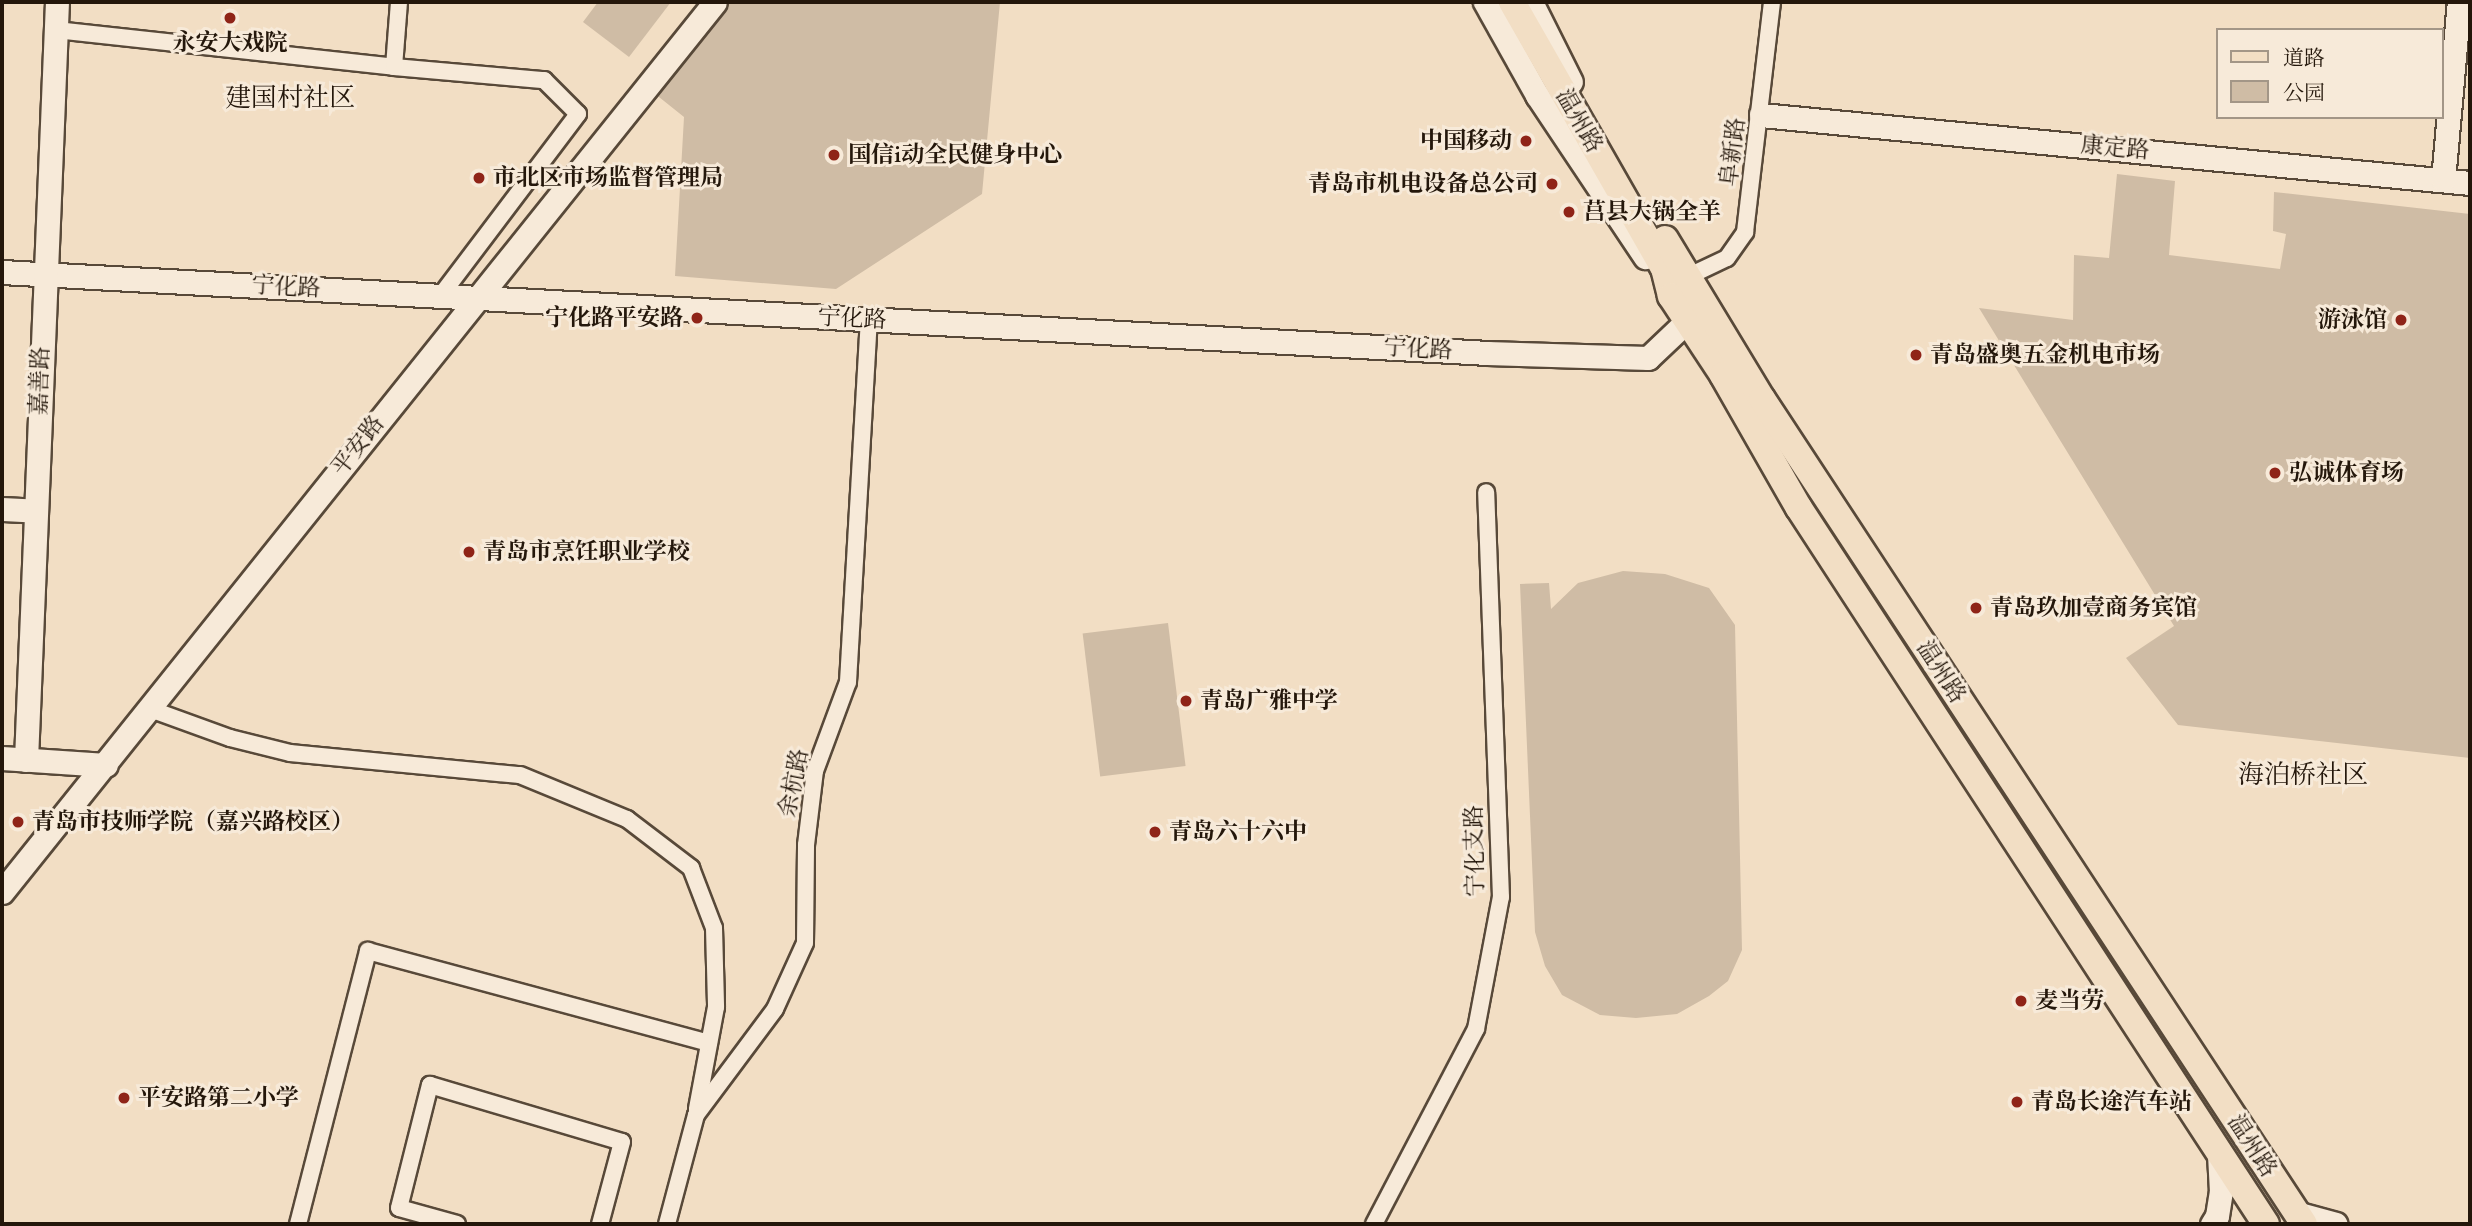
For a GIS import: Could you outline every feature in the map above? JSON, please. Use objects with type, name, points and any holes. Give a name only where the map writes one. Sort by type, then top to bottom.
[{"type":"main road","points":[[1513,2],[1528,34]]},
{"type":"main road","name":"温州路","points":[[1528,34],[1664,268],[1769,410],[2300,1219]]},
{"type":"main road","name":"温州路","points":[[1528,34],[1630,177],[1679,287],[1688,321],[1723,375],[1799,508],[2266,1224]]},
{"type":"street","name":"嘉善路","points":[[26,760],[57,2]]},
{"type":"street","points":[[394,67],[400,2]]},
{"type":"street","name":"平安路","points":[[2,892],[715,2]]},
{"type":"street","name":"温州路","points":[[1485,2],[1537,95],[1679,287]]},
{"type":"street","name":"温州路","points":[[1531,2],[1586,114]]},
{"type":"street","name":"阜新路","points":[[1679,287],[1727,258],[1745,232],[1772,2]]},
{"type":"street","points":[[2443,180],[2459,2]]},
{"type":"street","points":[[56,30],[394,67],[544,80],[578,114],[441,295]]},
{"type":"street","name":"康定路","points":[[1760,115],[2470,183]]},
{"type":"street","name":"宁化路","points":[[2,272],[1487,353],[1648,358],[1688,321]]},
{"type":"street","name":"余杭路","points":[[669,1224],[696,1115],[775,1009],[805,943],[806,845],[816,771],[848,682],[869,320]]},
{"type":"street","name":"宁化支路","points":[[1374,1224],[1476,1029],[1501,897],[1486,492]]},
{"type":"street","points":[[2,509],[35,511]]},
{"type":"street","points":[[150,709],[230,738],[290,753],[520,775],[627,818],[691,868],[714,928],[716,1007],[696,1115]]},
{"type":"street","points":[[2,758],[106,765]]},
{"type":"street","points":[[298,1224],[369,951],[709,1043]]},
{"type":"street","points":[[457,1224],[399,1208],[430,1085],[622,1142],[600,1224]]},
{"type":"street","points":[[2212,1224],[2217,1216],[2221,1192],[2219,1153]]},
{"type":"street","points":[[2300,1219],[2336,1224]]},
{"type":"green space","points":[[598,2],[671,2],[629,57],[583,22]]},
{"type":"green space","name":"国信i动全民健身中心","points":[[730,2],[1000,2],[982,194],[836,289],[675,276],[684,117],[654,93]]},
{"type":"green space","name":"弘诚体育场","points":[[2117,174],[2175,181],[2169,255],[2280,269],[2286,234],[2273,231],[2274,192],[2470,214],[2470,758],[2178,725],[2126,658],[2174,626],[1979,308],[2073,320],[2074,255],[2109,258]]},
{"type":"green space","points":[[1623,571],[1665,574],[1709,588],[1735,625],[1742,950],[1728,981],[1709,996],[1677,1014],[1636,1018],[1600,1015],[1562,995],[1545,966],[1535,932],[1520,584],[1549,583],[1551,609],[1578,583]]},
{"type":"green space","points":[[1168,623],[1186,766],[1100,776],[1083,633]]},
{"type":"place","name":"永安大戏院","points":[[230,18]]},
{"type":"place","name":"中国移动","points":[[1526,141]]},
{"type":"place","name":"国信i动全民健身中心","points":[[834,155]]},
{"type":"place","name":"市北区市场监督管理局","points":[[479,178]]},
{"type":"place","name":"青岛市机电设备总公司","points":[[1552,184]]},
{"type":"place","name":"莒县大锅全羊","points":[[1569,212]]},
{"type":"place","name":"宁化路平安路","points":[[697,318]]},
{"type":"place","name":"游泳馆","points":[[2401,320]]},
{"type":"place","name":"青岛盛奥五金机电市场","points":[[1916,355]]},
{"type":"place","name":"弘诚体育场","points":[[2275,473]]},
{"type":"place","name":"青岛市烹饪职业学校","points":[[469,552]]},
{"type":"place","name":"青岛玖加壹商务宾馆","points":[[1976,608]]},
{"type":"place","name":"青岛广雅中学","points":[[1186,701]]},
{"type":"place","name":"青岛市技师学院（嘉兴路校区）","points":[[18,822]]},
{"type":"place","name":"青岛六十六中","points":[[1155,832]]},
{"type":"place","name":"麦当劳","points":[[2021,1001]]},
{"type":"place","name":"平安路第二小学","points":[[124,1098]]},
{"type":"place","name":"青岛长途汽车站","points":[[2017,1102]]},
{"type":"district","name":"建国村社区","points":[[290,98]]},
{"type":"district","name":"海泊桥社区","points":[[2303,775]]}]
